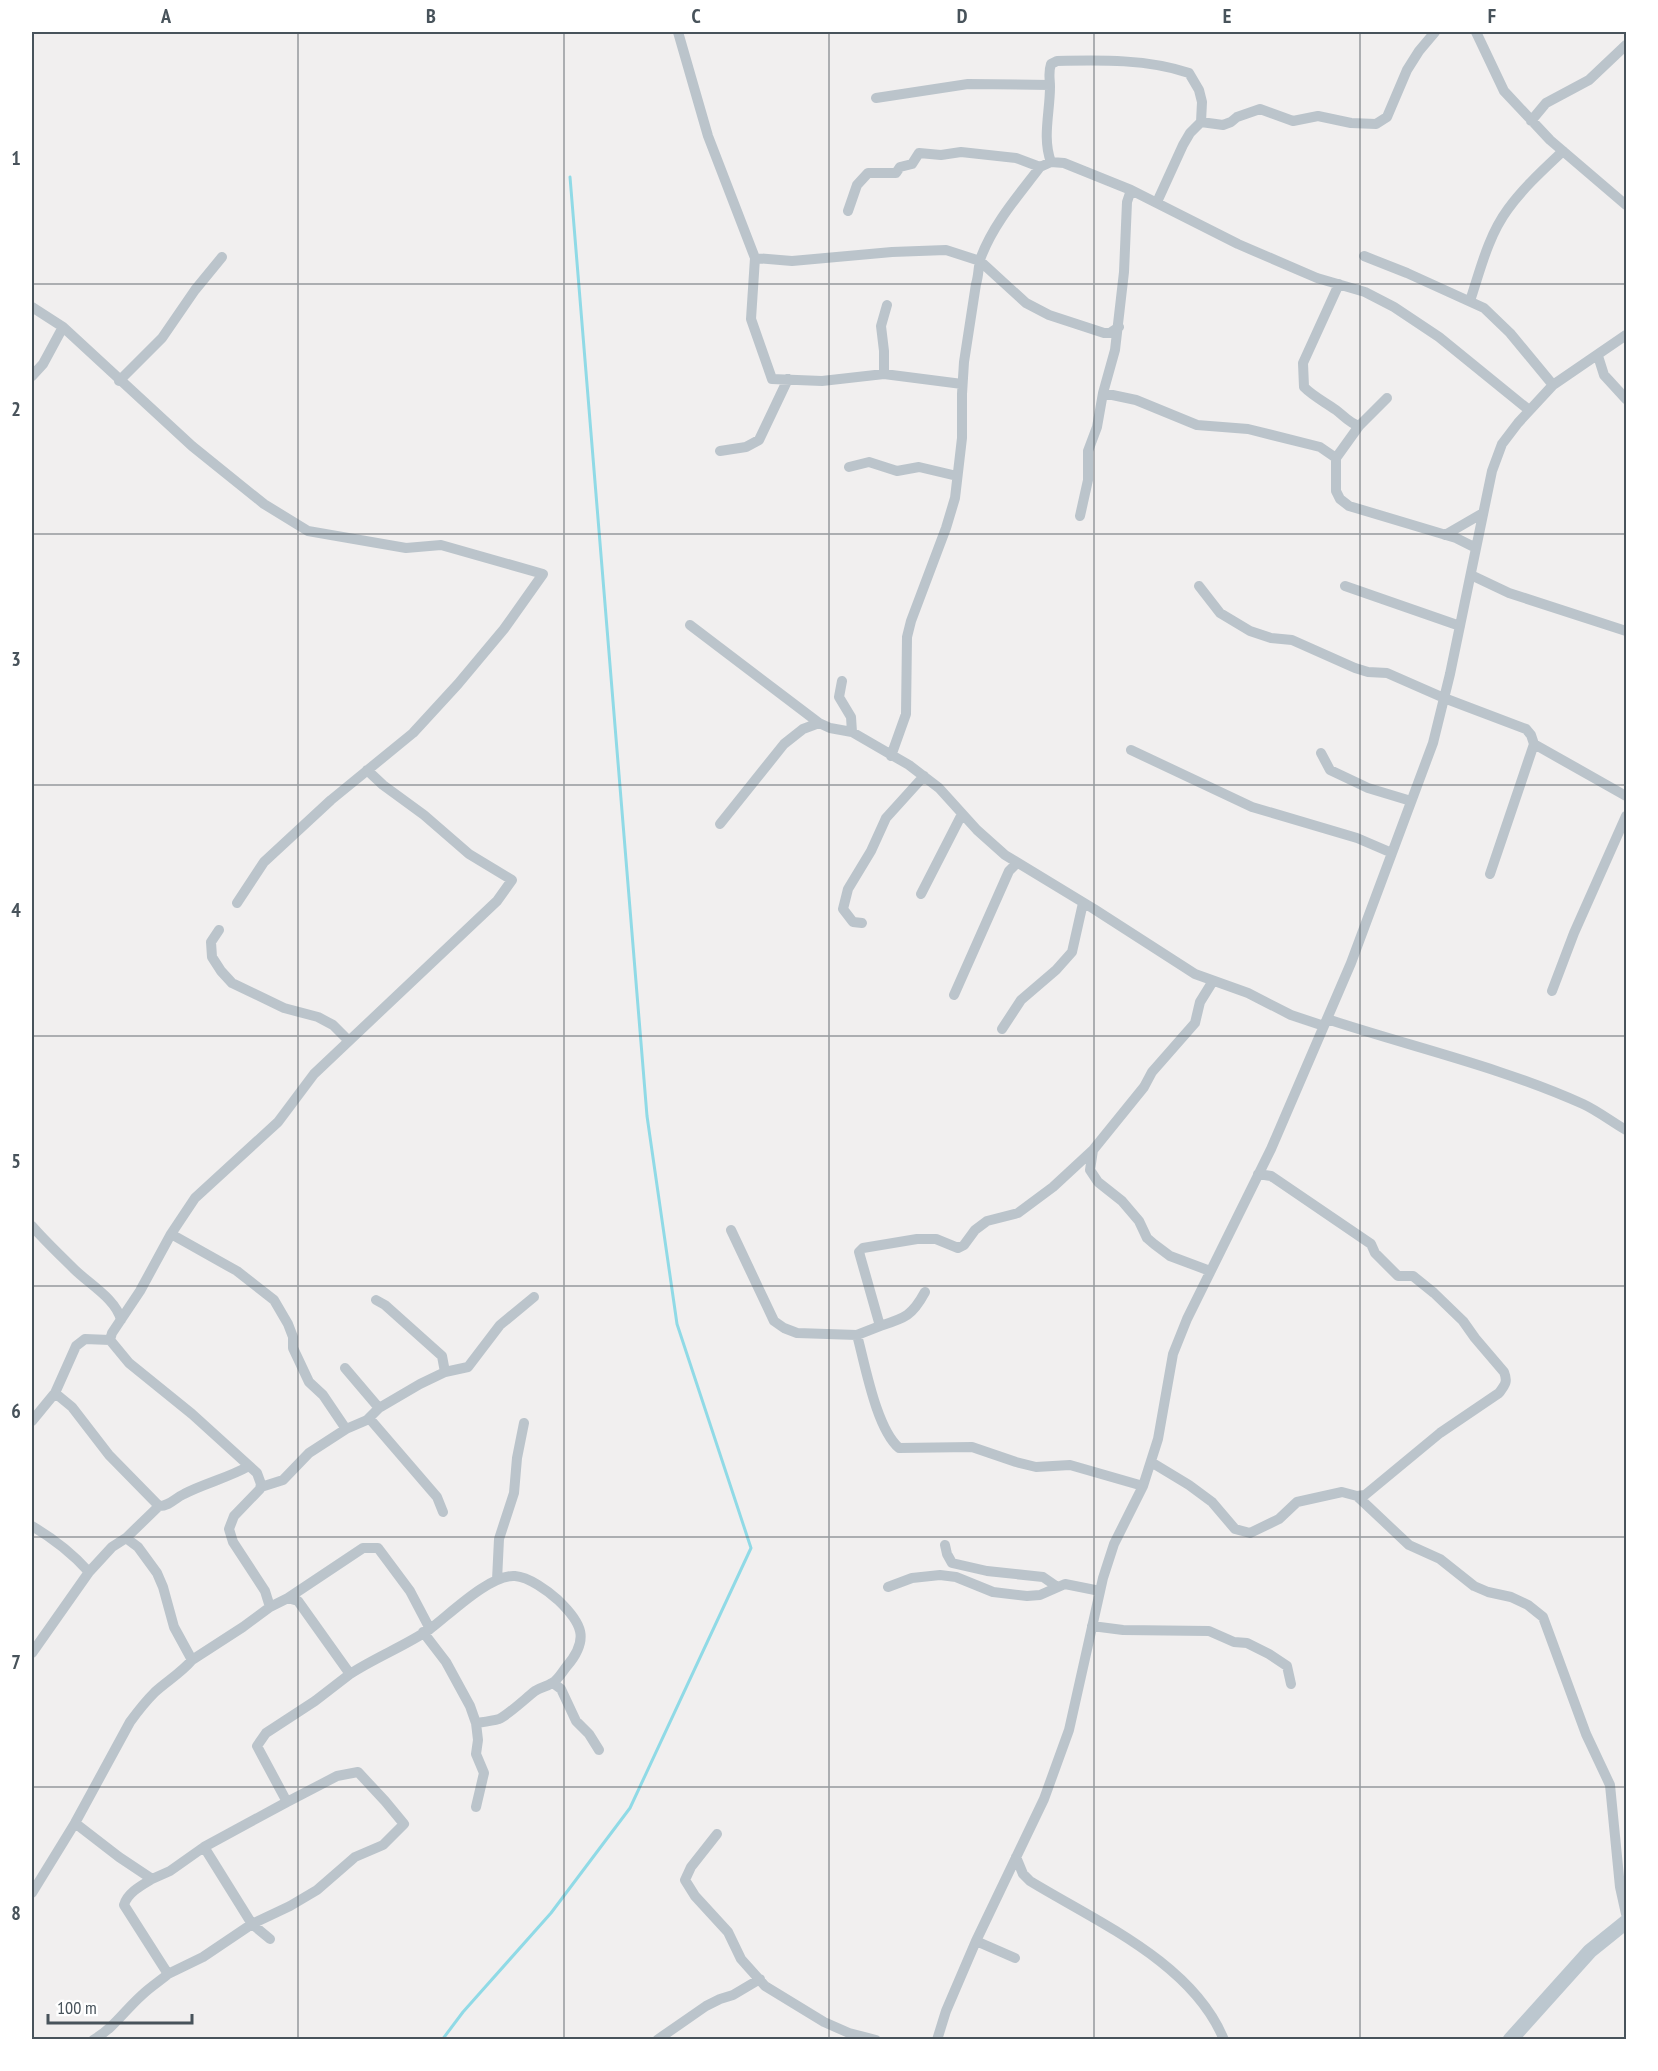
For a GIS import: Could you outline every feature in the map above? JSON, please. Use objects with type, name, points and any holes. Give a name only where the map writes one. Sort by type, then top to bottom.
[{"type":"main road","points":[[1510,2040],[1590,1951],[1626,1923]]},
{"type":"street","points":[[678,32],[708,136],[756,258],[751,319],[772,379],[822,381],[884,374],[962,384]]},
{"type":"street","points":[[1201,122],[1223,125],[1260,109],[1293,121],[1318,116],[1351,123],[1376,124],[1387,117],[1407,70],[1435,32]]},
{"type":"street","points":[[1476,32],[1504,91],[1563,151],[1626,205]]},
{"type":"street","points":[[1531,121],[1546,103],[1589,80],[1626,45]]},
{"type":"street","points":[[1051,162],[1047,152],[1047,134],[1050,86],[1048,72],[1051,64],[1057,61],[1109,61],[1167,66],[1189,73],[1199,90],[1202,102],[1201,122],[1187,139],[1156,202]]},
{"type":"street","points":[[876,98],[968,84],[1050,86]]},
{"type":"street","points":[[1470,301],[1484,258],[1507,210],[1563,151]]},
{"type":"street","points":[[848,211],[857,185],[868,173],[896,173],[900,167],[912,164],[919,153],[941,155],[961,152],[1016,158],[1040,167]]},
{"type":"street","points":[[891,756],[906,714],[907,637],[910,621],[946,528],[955,498],[962,438],[964,362],[980,274],[980,261],[992,230],[1040,167],[1051,162],[1064,163],[1131,190],[1238,244],[1317,278],[1365,292],[1439,337],[1529,410]]},
{"type":"street","points":[[1080,516],[1088,480],[1088,451],[1097,427],[1119,327],[1126,202],[1131,190]]},
{"type":"street","points":[[756,258],[792,261],[892,252],[946,250],[980,261],[1026,303],[1049,315],[1104,333],[1110,333],[1119,327]]},
{"type":"street","points":[[1364,256],[1484,308],[1510,333],[1553,385]]},
{"type":"street","points":[[119,381],[162,338],[195,290],[222,257]]},
{"type":"street","points":[[1339,284],[1303,363],[1304,387],[1315,398],[1336,410],[1352,424],[1359,426]]},
{"type":"street","points":[[884,374],[881,326],[888,305]]},
{"type":"street","points":[[32,307],[63,327],[192,446],[264,504],[308,531],[406,548],[441,545],[543,574],[504,629],[458,684],[413,732],[331,800],[264,862],[237,903]]},
{"type":"street","points":[[32,376],[43,364],[63,327]]},
{"type":"street","points":[[937,2040],[946,2011],[976,1941],[1044,1799],[1069,1730],[1100,1592],[1114,1544],[1143,1486],[1158,1439],[1173,1354],[1187,1319],[1258,1174],[1351,963],[1433,743],[1492,471],[1502,444],[1529,410],[1553,385],[1626,336]]},
{"type":"street","points":[[1598,356],[1604,375],[1626,399]]},
{"type":"street","points":[[720,451],[746,447],[759,440],[788,379]]},
{"type":"street","points":[[1103,393],[1136,400],[1197,425],[1248,429],[1320,447],[1336,458]]},
{"type":"street","points":[[1387,398],[1359,426],[1336,458],[1336,491],[1341,500],[1349,506],[1456,538],[1476,548]]},
{"type":"street","points":[[849,467],[869,462],[897,471],[919,467],[957,476]]},
{"type":"street","points":[[1444,536],[1484,513]]},
{"type":"street","points":[[1471,575],[1509,592],[1626,631]]},
{"type":"street","points":[[1199,586],[1220,613],[1250,631],[1270,638],[1292,640],[1361,670],[1387,673],[1444,698],[1526,729],[1534,744],[1490,874]]},
{"type":"street","points":[[1345,586],[1460,626]]},
{"type":"street","points":[[690,625],[819,723],[830,728],[852,732],[909,765],[939,788],[962,814],[1005,855],[1195,974],[1248,993],[1291,1015],[1440,1052],[1518,1079],[1585,1105],[1626,1130]]},
{"type":"street","points":[[842,681],[839,697],[851,717],[852,732]]},
{"type":"street","points":[[720,824],[784,744],[803,729],[819,723]]},
{"type":"street","points":[[1534,744],[1626,796]]},
{"type":"street","points":[[1131,750],[1252,807],[1357,838],[1392,853]]},
{"type":"street","points":[[1321,753],[1330,770],[1368,788],[1412,801]]},
{"type":"street","points":[[110,1341],[112,1333],[140,1291],[171,1234],[195,1198],[278,1122],[314,1074],[497,901],[512,880],[469,854],[367,770]]},
{"type":"street","points":[[862,923],[853,922],[843,909],[848,889],[886,818],[924,776]]},
{"type":"street","points":[[921,894],[962,814]]},
{"type":"street","points":[[1552,991],[1574,933],[1626,816]]},
{"type":"street","points":[[954,995],[1009,871],[1017,863]]},
{"type":"street","points":[[1002,1029],[1021,1000],[1050,976],[1072,952],[1083,903]]},
{"type":"street","points":[[219,930],[211,942],[212,957],[232,983],[284,1008],[318,1017],[333,1024],[349,1041]]},
{"type":"street","points":[[880,1326],[858,1252],[863,1248],[917,1239],[936,1239],[958,1248],[964,1245],[975,1230],[987,1221],[1018,1213],[1053,1187],[1093,1150],[1144,1087],[1152,1072],[1195,1023],[1200,1002],[1213,981]]},
{"type":"street","points":[[1093,1150],[1090,1170],[1139,1221],[1147,1238],[1170,1256],[1210,1271]]},
{"type":"street","points":[[1151,1462],[1212,1502],[1235,1529],[1250,1533],[1279,1520],[1297,1502],[1342,1492],[1357,1496],[1365,1495],[1440,1433],[1499,1393],[1506,1384],[1507,1379],[1504,1372],[1463,1321],[1434,1293],[1413,1276],[1398,1276],[1375,1253],[1371,1244],[1298,1193],[1271,1176],[1258,1174]]},
{"type":"street","points":[[32,1226],[76,1271],[108,1299],[119,1313],[121,1320]]},
{"type":"street","points":[[731,1230],[774,1321],[797,1333],[857,1335],[897,1321],[911,1313],[925,1292]]},
{"type":"street","points":[[171,1234],[237,1270],[274,1300],[288,1324],[293,1348],[309,1382],[323,1395],[346,1429]]},
{"type":"street","points":[[261,1487],[283,1480],[309,1453],[346,1429],[369,1418],[379,1408],[420,1384],[445,1372],[468,1366],[500,1325],[534,1297]]},
{"type":"street","points":[[376,1300],[385,1305],[442,1356],[445,1372]]},
{"type":"street","points":[[857,1335],[877,1408],[890,1440],[899,1448],[972,1447],[1036,1467],[1070,1465],[1143,1486]]},
{"type":"street","points":[[32,1421],[55,1393],[76,1346],[85,1339],[110,1341],[129,1363],[192,1414],[257,1473],[261,1487],[257,1495],[234,1516],[229,1529],[233,1542],[265,1591],[270,1606]]},
{"type":"street","points":[[345,1368],[379,1408]]},
{"type":"street","points":[[55,1393],[72,1407],[109,1455],[159,1506],[166,1506],[183,1494],[233,1475],[249,1466]]},
{"type":"street","points":[[369,1418],[437,1497],[443,1512]]},
{"type":"street","points":[[497,1580],[499,1539],[514,1493],[517,1458],[524,1423]]},
{"type":"street","points":[[1357,1496],[1409,1545],[1440,1559],[1474,1586],[1520,1601],[1542,1617],[1586,1734],[1610,1785],[1620,1887],[1626,1914]]},
{"type":"street","points":[[32,1653],[89,1572],[112,1547],[126,1538],[159,1506]]},
{"type":"street","points":[[32,1526],[54,1539],[76,1557],[89,1572]]},
{"type":"street","points":[[126,1538],[138,1547],[157,1573],[174,1627],[192,1660]]},
{"type":"street","points":[[945,1545],[952,1563],[987,1571],[1043,1577],[1056,1586]]},
{"type":"street","points":[[32,1893],[75,1823],[130,1722],[156,1692],[192,1660],[243,1627],[270,1606],[288,1598],[363,1548],[378,1548],[410,1591],[427,1631],[470,1706],[476,1723],[478,1740],[476,1754],[484,1773],[476,1807]]},
{"type":"street","points":[[888,1587],[912,1578],[940,1575],[956,1577],[993,1592],[1027,1596],[1040,1595],[1065,1584],[1100,1592]]},
{"type":"street","points":[[286,1802],[257,1746],[266,1733],[315,1701],[363,1665],[382,1658],[427,1631],[458,1605],[497,1580],[514,1576],[533,1582],[556,1598],[574,1616],[580,1632],[581,1644],[577,1654],[553,1683],[540,1688],[499,1719],[476,1723]]},
{"type":"street","points":[[288,1598],[298,1601],[350,1674]]},
{"type":"street","points":[[1092,1626],[1123,1630],[1209,1631],[1234,1642],[1247,1643],[1269,1654],[1287,1666],[1291,1684]]},
{"type":"street","points":[[553,1683],[561,1689],[576,1722],[589,1734],[599,1750]]},
{"type":"street","points":[[93,2040],[105,2033],[141,1996],[168,1974],[203,1956],[252,1924],[317,1890],[355,1857],[383,1845],[404,1824],[358,1772],[337,1776],[204,1847],[170,1871],[142,1884],[125,1900],[124,1905],[168,1974]]},
{"type":"street","points":[[75,1823],[152,1879]]},
{"type":"street","points":[[717,1834],[691,1868],[685,1880],[694,1896],[728,1932],[741,1959],[765,1986],[824,2022],[868,2039]]},
{"type":"street","points":[[204,1847],[252,1924],[270,1939]]},
{"type":"street","points":[[1016,1857],[1023,1874],[1030,1881],[1152,1954],[1203,2002],[1219,2026],[1224,2040]]},
{"type":"street","points":[[976,1941],[1015,1958]]},
{"type":"street","points":[[657,2040],[706,2006],[733,1995],[760,1979]]},
{"type":"waterway","points":[[442,2040],[463,2012],[551,1913],[630,1808],[751,1548],[677,1324],[647,1116],[570,177]]}]
